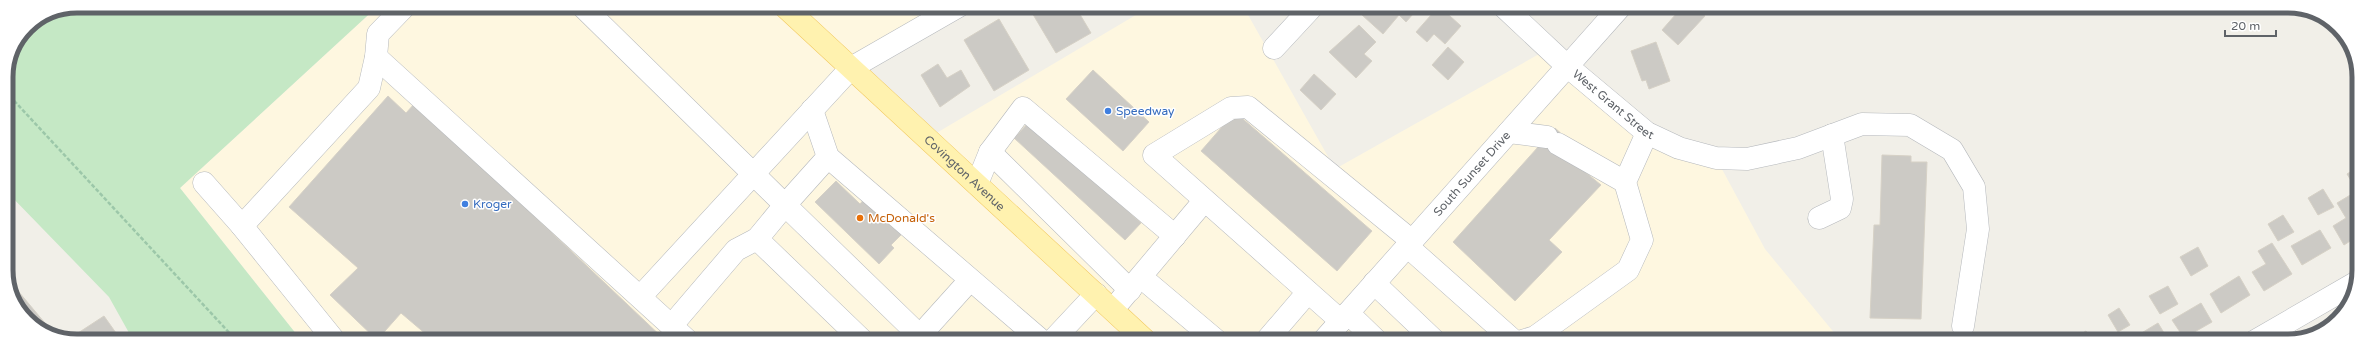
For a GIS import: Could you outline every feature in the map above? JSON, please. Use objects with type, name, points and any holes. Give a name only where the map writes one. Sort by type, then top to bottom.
[{"type":"main road","name":"Covington Avenue","points":[[792,13],[1139,334]]},
{"type":"street","points":[[242,226],[369,88],[376,57],[378,34],[398,13]]},
{"type":"street","points":[[589,13],[785,205],[913,334]]},
{"type":"street","points":[[641,296],[851,68],[947,13]]},
{"type":"street","points":[[1274,48],[1306,13]]},
{"type":"street","name":"West Grant Street","points":[[1510,13],[1567,66],[1647,133],[1679,148],[1716,158],[1747,159],[1798,148],[1862,124],[1910,124],[1952,150],[1974,187],[1978,230],[1963,326]]},
{"type":"street","name":"South Sunset Drive","points":[[1329,334],[1615,13]]},
{"type":"street","points":[[376,57],[641,296],[681,334]]},
{"type":"street","points":[[1367,334],[1308,292],[1154,155],[1231,108],[1248,107],[1409,244],[1506,334]]},
{"type":"street","points":[[977,184],[990,152],[1022,108],[1175,236]]},
{"type":"street","points":[[812,110],[828,157],[1034,334]]},
{"type":"street","points":[[1509,132],[1552,141],[1625,182]]},
{"type":"street","points":[[1536,334],[1628,270],[1642,240],[1625,182],[1647,133]]},
{"type":"street","points":[[1819,218],[1840,208],[1842,199],[1832,135]]},
{"type":"street","points":[[990,152],[1136,283],[1207,334]]},
{"type":"street","points":[[672,325],[736,250],[757,239],[828,157]]},
{"type":"street","points":[[204,183],[242,226],[329,334]]},
{"type":"street","points":[[1112,309],[1136,283],[1204,201]]},
{"type":"street","points":[[757,239],[856,334]]},
{"type":"street","points":[[922,334],[970,280]]},
{"type":"street","points":[[1374,283],[1428,334]]},
{"type":"street","points":[[2267,334],[2350,286]]},
{"type":"street","points":[[1272,334],[1308,292]]},
{"type":"street","points":[[1059,334],[1096,294]]},
{"type":"path","points":[[13,100],[230,334]]},
{"type":"shaded area","points":[[370,13],[926,13],[931,22],[851,68],[928,138],[1139,13],[1247,13],[1335,169],[1548,49],[1647,133],[1716,158],[1765,249],[1835,334],[296,334],[180,188]]},
{"type":"green space","points":[[77,13],[370,13],[180,188],[296,334],[130,334],[109,297],[13,198],[14,65],[24,42],[32,32],[53,18],[65,14]]},
{"type":"building","points":[[1032,13],[1079,13],[1091,33],[1056,53]]},
{"type":"building","points":[[1364,13],[1414,13],[1406,22],[1399,15],[1383,34],[1362,15]]},
{"type":"building","points":[[1433,13],[1447,13],[1461,26],[1445,44],[1434,34],[1427,42],[1416,32]]},
{"type":"building","points":[[1677,13],[1702,13],[1705,16],[1678,45],[1662,30]]},
{"type":"building","points":[[999,19],[1029,70],[994,91],[964,40]]},
{"type":"building","points":[[1359,25],[1376,42],[1364,54],[1372,61],[1356,78],[1329,52]]},
{"type":"building","points":[[1656,42],[1670,81],[1649,89],[1646,80],[1642,81],[1631,51]]},
{"type":"building","points":[[1448,47],[1464,62],[1448,80],[1432,65]]},
{"type":"building","points":[[938,64],[947,78],[961,70],[970,86],[940,107],[921,75]]},
{"type":"building","name":"Speedway","points":[[1093,70],[1149,122],[1123,151],[1066,99]]},
{"type":"building","points":[[1314,74],[1336,94],[1321,110],[1300,90]]},
{"type":"building","points":[[388,96],[406,113],[415,103],[659,334],[426,334],[401,313],[382,334],[371,334],[330,295],[358,268],[289,207]]},
{"type":"building","points":[[1235,112],[1372,231],[1337,271],[1201,151]]},
{"type":"building","points":[[1030,121],[1141,223],[1125,240],[1014,138]]},
{"type":"building","points":[[1555,128],[1565,137],[1555,147],[1601,185],[1549,240],[1562,252],[1515,301],[1453,242]]},
{"type":"building","points":[[1882,155],[1911,156],[1911,162],[1927,162],[1921,319],[1870,318],[1874,225],[1880,225]]},
{"type":"building","points":[[2352,171],[2352,182],[2347,174]]},
{"type":"building","name":"McDonald's","points":[[836,181],[860,204],[866,197],[903,233],[891,245],[894,248],[879,264],[815,202]]},
{"type":"building","points":[[2323,189],[2334,207],[2318,215],[2308,198]]},
{"type":"building","points":[[2352,194],[2352,240],[2344,245],[2333,226],[2346,218],[2337,203]]},
{"type":"building","points":[[2283,215],[2294,232],[2278,241],[2268,224]]},
{"type":"building","points":[[2320,230],[2331,248],[2302,265],[2291,246]]},
{"type":"building","points":[[2272,243],[2292,274],[2264,291],[2252,272],[2266,264],[2258,251]]},
{"type":"building","points":[[2198,247],[2208,266],[2191,276],[2180,257]]},
{"type":"building","points":[[2239,276],[2250,295],[2221,313],[2210,294]]},
{"type":"building","points":[[2168,286],[2178,304],[2160,314],[2149,296]]},
{"type":"building","points":[[16,289],[47,326],[35,318],[26,309]]},
{"type":"building","points":[[2201,303],[2212,322],[2191,334],[2181,334],[2172,320]]},
{"type":"building","points":[[2119,308],[2130,325],[2118,332],[2108,315]]},
{"type":"building","points":[[104,316],[117,334],[79,334],[78,333]]},
{"type":"building","points":[[2158,323],[2165,334],[2140,334]]},
{"type":"building","points":[[2086,331],[2088,334],[2081,334]]},
{"type":"place","name":"Speedway","points":[[1108,111]]},
{"type":"place","name":"Kroger","points":[[465,204]]},
{"type":"place","name":"McDonald's","points":[[860,218]]}]
